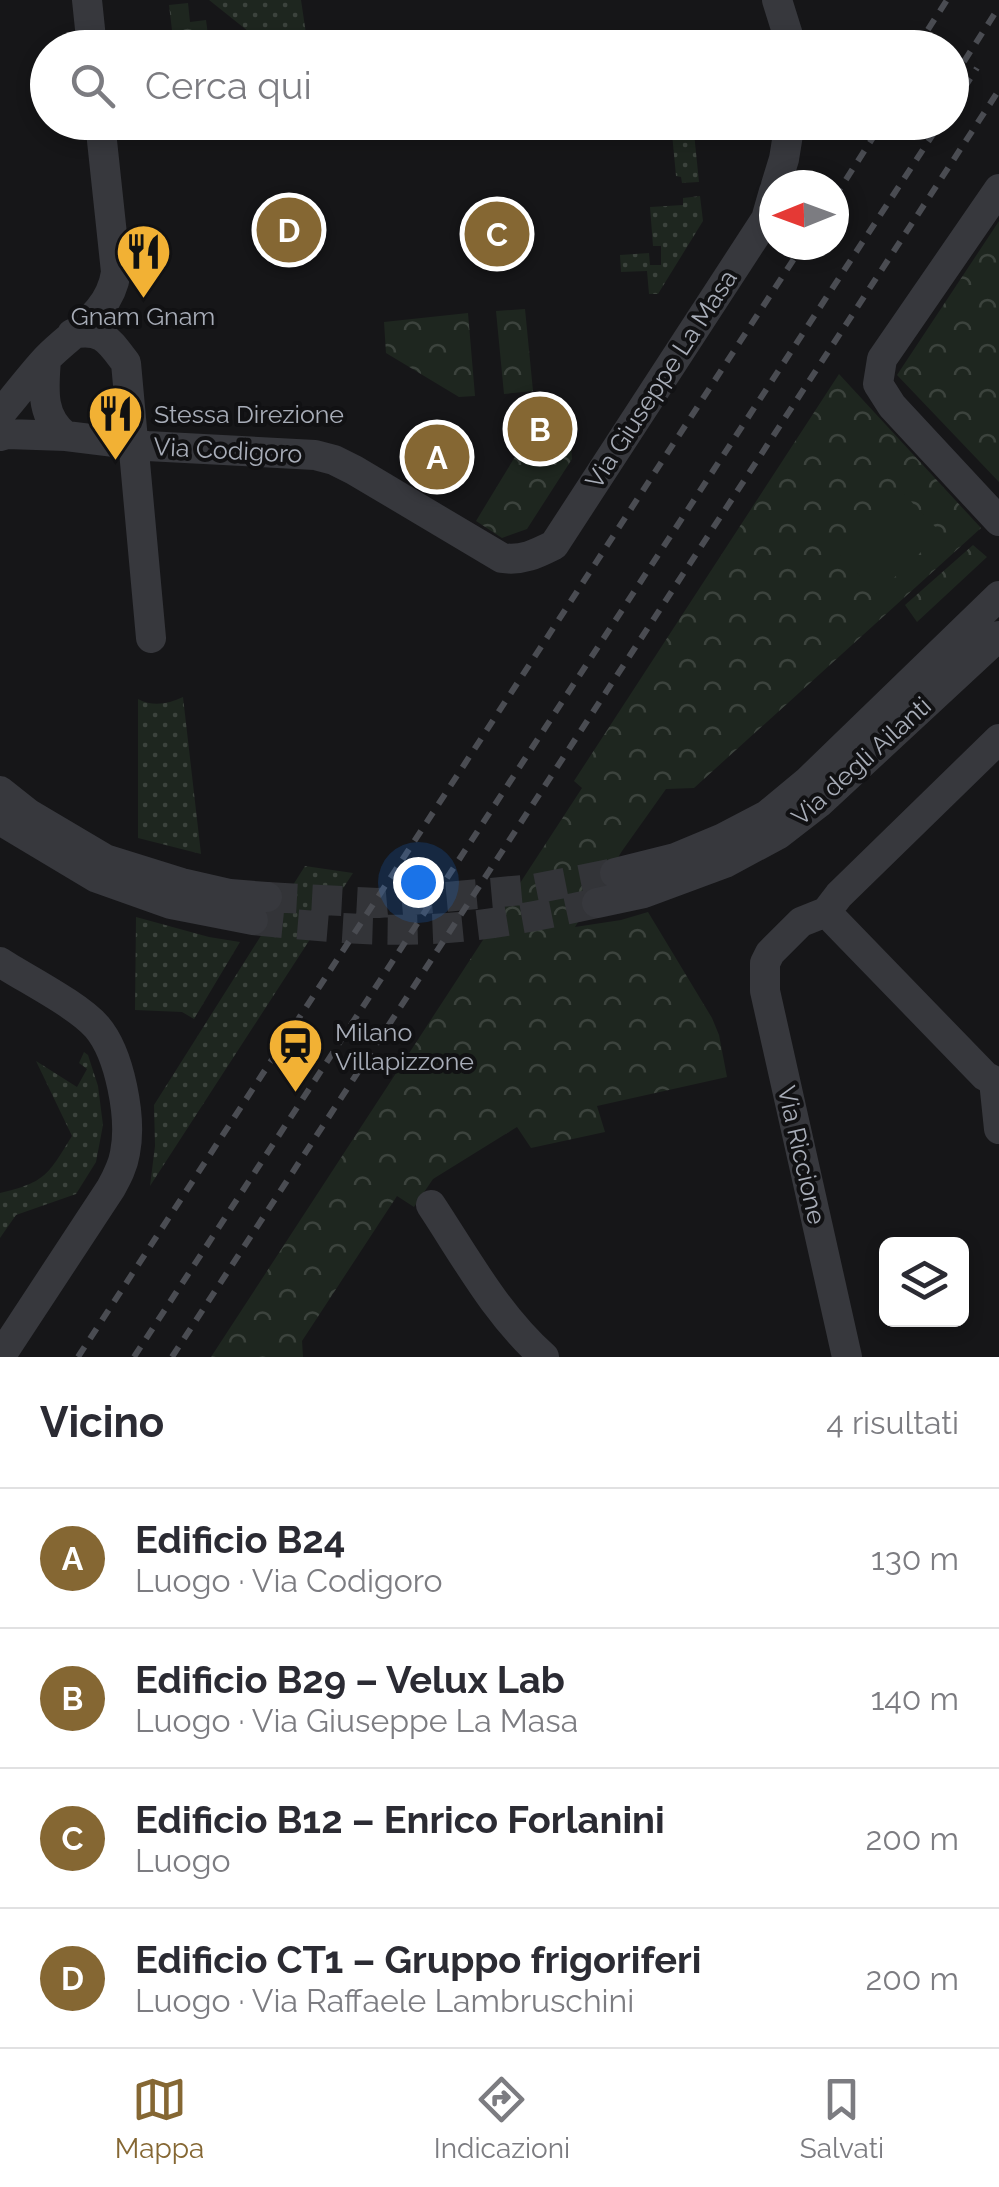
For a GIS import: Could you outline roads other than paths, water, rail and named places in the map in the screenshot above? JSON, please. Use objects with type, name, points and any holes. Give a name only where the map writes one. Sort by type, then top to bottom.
[{"type":"street","points":[[87,0],[90,30]]},
{"type":"street","points":[[777,0],[786,30]]},
{"type":"street","points":[[0,414],[46,359],[95,316],[114,288],[116,272],[102,140]]},
{"type":"street","name":"Via Giuseppe La Masa","points":[[781,170],[787,140]]},
{"type":"street","points":[[999,189],[882,359],[878,384],[999,520]]},
{"type":"street","name":"Via Giuseppe La Masa","points":[[533,556],[554,544],[759,230]]},
{"type":"street","points":[[72,334],[96,333],[107,338],[126,363],[151,638]]},
{"type":"street","points":[[46,359],[44,401],[56,429],[66,436]]},
{"type":"street","points":[[0,436],[66,436],[134,445]]},
{"type":"street","name":"Via Codigoro","points":[[134,445],[315,455],[334,460],[502,558],[533,556]]},
{"type":"street","name":"Via degli Ailanti","points":[[615,873],[675,858],[767,815],[808,781],[999,596]]},
{"type":"street","name":"Via degli Ailanti","points":[[597,903],[644,893],[725,863],[779,834],[819,803],[999,636]]},
{"type":"street","points":[[999,738],[826,912],[985,1076],[996,1081],[999,1128]]},
{"type":"street","points":[[0,791],[105,860],[230,894],[260,908],[171,904],[95,877],[0,820]]},
{"type":"street","name":"Via Riccione","points":[[826,912],[801,922],[770,953],[765,962],[765,992],[847,1357]]},
{"type":"street","points":[[0,962],[81,1012],[102,1033],[119,1075],[127,1139],[122,1168],[111,1188],[0,1357]]},
{"type":"street","points":[[431,1204],[500,1312],[544,1357]]},
{"type":"tunnel","points":[[267,897],[378,903],[534,889],[615,873]]},
{"type":"tunnel","points":[[253,920],[364,929],[451,928],[597,903]]},
{"type":"railway","points":[[928,30],[947,0]]},
{"type":"railway","points":[[969,54],[999,7]]},
{"type":"railway","points":[[969,80],[977,68]]},
{"type":"railway","points":[[969,136],[999,90]]},
{"type":"railway","points":[[849,175],[871,140]]},
{"type":"railway","points":[[134,1357],[929,140]]},
{"type":"railway","points":[[172,1357],[966,140]]},
{"type":"railway","points":[[78,1357],[793,260]]},
{"type":"place","name":"Edificio CT1 – Gruppo frigoriferi","points":[[289,230]]},
{"type":"place","name":"Edificio B12 – Enrico Forlanini","points":[[497,234]]},
{"type":"place","name":"Gnam Gnam","points":[[143,301]]},
{"type":"place","name":"Edificio B29 – Velux Lab","points":[[540,429]]},
{"type":"place","name":"Edificio B24","points":[[437,457]]},
{"type":"place","name":"Stessa Direzione","points":[[115,463]]},
{"type":"place","name":"Milano Villapizzone","points":[[296,1095]]}]
